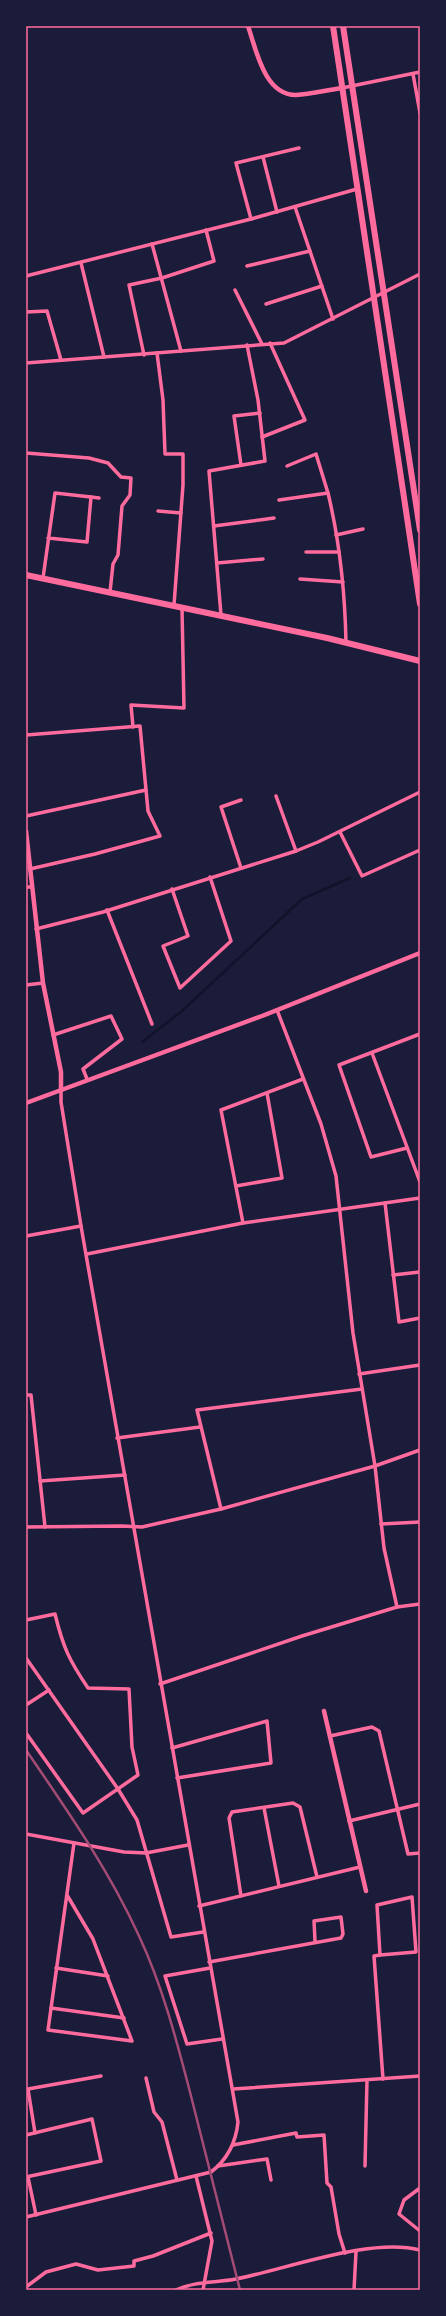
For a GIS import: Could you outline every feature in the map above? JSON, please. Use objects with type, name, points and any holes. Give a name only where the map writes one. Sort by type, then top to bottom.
[{"type":"main road","points":[[333,26],[420,604]]},
{"type":"main road","points":[[342,26],[420,530]]},
{"type":"main road","points":[[26,575],[222,615],[420,661]]},
{"type":"street","points":[[248,26],[264,72],[278,88],[295,95],[342,88],[420,72]]},
{"type":"street","points":[[413,74],[420,113]]},
{"type":"street","points":[[251,220],[236,163],[299,148]]},
{"type":"street","points":[[263,157],[277,212]]},
{"type":"street","points":[[26,276],[251,220],[357,189]]},
{"type":"street","points":[[294,207],[333,319]]},
{"type":"street","points":[[144,355],[129,285],[162,278],[214,261],[206,230]]},
{"type":"street","points":[[152,244],[181,351]]},
{"type":"street","points":[[246,266],[310,251]]},
{"type":"street","points":[[81,263],[104,357]]},
{"type":"street","points":[[26,364],[60,360],[144,355],[284,343],[420,274]]},
{"type":"street","points":[[266,304],[322,286]]},
{"type":"street","points":[[235,290],[262,344]]},
{"type":"street","points":[[26,312],[47,310],[60,360]]},
{"type":"street","points":[[262,437],[305,420],[270,343]]},
{"type":"street","points":[[222,615],[209,471],[265,461],[260,413],[247,345]]},
{"type":"street","points":[[157,354],[163,400],[164,454],[183,454],[181,512],[174,605]]},
{"type":"street","points":[[241,465],[234,416],[260,413]]},
{"type":"street","points":[[26,453],[89,458],[108,463],[121,477],[131,478],[130,495],[122,506],[118,555],[113,564],[110,592]]},
{"type":"street","points":[[287,466],[316,454],[328,493],[339,552],[343,582],[346,643]]},
{"type":"street","points":[[43,578],[55,493],[99,498]]},
{"type":"street","points":[[279,500],[328,493]]},
{"type":"street","points":[[48,538],[87,542],[91,497]]},
{"type":"street","points":[[158,511],[181,512]]},
{"type":"street","points":[[214,526],[274,518]]},
{"type":"street","points":[[336,535],[363,529]]},
{"type":"street","points":[[306,552],[339,552]]},
{"type":"street","points":[[217,563],[263,559]]},
{"type":"street","points":[[300,579],[343,582]]},
{"type":"street","points":[[133,727],[132,705],[184,708],[182,607]]},
{"type":"street","points":[[26,735],[140,726],[148,811],[160,836],[95,854],[30,869]]},
{"type":"street","points":[[26,816],[146,790]]},
{"type":"street","points":[[36,929],[107,910],[296,851],[340,832],[420,792]]},
{"type":"street","points":[[276,796],[296,851]]},
{"type":"street","points":[[241,800],[221,807],[241,868]]},
{"type":"street","points":[[26,832],[43,983],[61,1072],[61,1102],[81,1226],[203,1932],[238,2122],[233,2144],[218,2166],[211,2172],[26,2217]]},
{"type":"street","points":[[340,832],[362,876],[420,850]]},
{"type":"street","points":[[172,889],[188,936],[164,946],[180,988],[231,941],[210,877]]},
{"type":"street","points":[[26,887],[32,887]]},
{"type":"street","points":[[107,910],[152,1024]]},
{"type":"street","points":[[26,1103],[87,1079],[277,1010],[420,954]]},
{"type":"street","points":[[26,985],[43,983]]},
{"type":"street","points":[[277,1010],[331,1154],[340,1210],[353,1333],[375,1466],[384,1548],[397,1607]]},
{"type":"street","points":[[53,1036],[111,1016],[122,1039],[83,1069],[87,1079]]},
{"type":"street","points":[[407,1148],[371,1158],[339,1065],[420,1034]]},
{"type":"street","points":[[372,1053],[420,1182]]},
{"type":"street","points":[[243,1223],[221,1110],[303,1079]]},
{"type":"street","points":[[236,1186],[282,1178],[267,1093]]},
{"type":"street","points":[[87,1254],[243,1223],[420,1198]]},
{"type":"street","points":[[385,1203],[399,1322],[420,1318]]},
{"type":"street","points":[[26,1236],[81,1226]]},
{"type":"street","points":[[393,1275],[420,1272]]},
{"type":"street","points":[[359,1374],[420,1365]]},
{"type":"street","points":[[221,1510],[197,1410],[362,1390]]},
{"type":"street","points":[[26,1395],[31,1395],[45,1527]]},
{"type":"street","points":[[117,1438],[200,1427]]},
{"type":"street","points":[[26,1528],[142,1527],[221,1510],[375,1466],[420,1450]]},
{"type":"street","points":[[40,1481],[125,1475]]},
{"type":"street","points":[[381,1524],[420,1522]]},
{"type":"street","points":[[160,1684],[285,1641],[397,1607],[420,1604]]},
{"type":"street","points":[[26,1620],[60,1613]]},
{"type":"street","points":[[26,1733],[83,1813],[138,1775],[132,1746],[129,1689],[88,1688],[71,1663],[62,1642],[55,1614]]},
{"type":"street","points":[[26,1658],[118,1789],[137,1820],[171,1937],[203,1932]]},
{"type":"street","points":[[26,1705],[49,1690]]},
{"type":"street","points":[[324,1711],[366,1891]]},
{"type":"street","points":[[172,1748],[267,1721],[270,1763],[177,1778]]},
{"type":"street","points":[[330,1736],[372,1727],[379,1731],[408,1854],[420,1853]]},
{"type":"street","points":[[241,1896],[229,1818],[232,1812],[294,1803],[300,1806],[318,1877]]},
{"type":"street","points":[[349,1821],[420,1804]]},
{"type":"street","points":[[264,1808],[279,1886]]},
{"type":"street","points":[[26,1834],[124,1852],[146,1853],[188,1845]]},
{"type":"street","points":[[67,1895],[93,1939],[132,2042],[48,2030],[74,1843]]},
{"type":"street","points":[[199,1906],[360,1867]]},
{"type":"street","points":[[380,1955],[377,1906],[412,1897],[416,1952],[374,1956],[383,2079]]},
{"type":"street","points":[[209,1962],[315,1941],[341,1938],[343,1934],[341,1917],[314,1922],[315,1941]]},
{"type":"street","points":[[56,1968],[108,1976]]},
{"type":"street","points":[[210,1968],[165,1976],[187,2044],[222,2039]]},
{"type":"street","points":[[51,2008],[124,2018]]},
{"type":"street","points":[[35,2133],[28,2089],[101,2076]]},
{"type":"street","points":[[233,2089],[420,2076]]},
{"type":"street","points":[[146,2078],[154,2112],[162,2122],[178,2180]]},
{"type":"street","points":[[365,2166],[367,2080]]},
{"type":"street","points":[[26,2135],[92,2120],[101,2160],[27,2177],[36,2215]]},
{"type":"street","points":[[233,2144],[296,2133],[297,2137],[324,2135],[327,2183],[331,2187],[339,2234],[345,2253]]},
{"type":"street","points":[[218,2166],[267,2159],[271,2180]]},
{"type":"street","points":[[196,2176],[211,2233],[212,2249],[203,2290]]},
{"type":"street","points":[[420,2188],[404,2200],[398,2214],[420,2231]]},
{"type":"street","points":[[26,2287],[46,2272],[76,2264],[98,2270],[134,2266],[134,2261],[153,2256],[211,2233]]},
{"type":"street","points":[[176,2290],[205,2282],[237,2279],[345,2253],[403,2246],[420,2250]]},
{"type":"street","points":[[354,2290],[356,2252]]},
{"type":"waterway","points":[[142,1042],[182,1011],[302,899],[350,878]]},
{"type":"railway","points":[[26,1750],[101,1864],[148,1955],[169,2015],[180,2055],[240,2290]]}]
